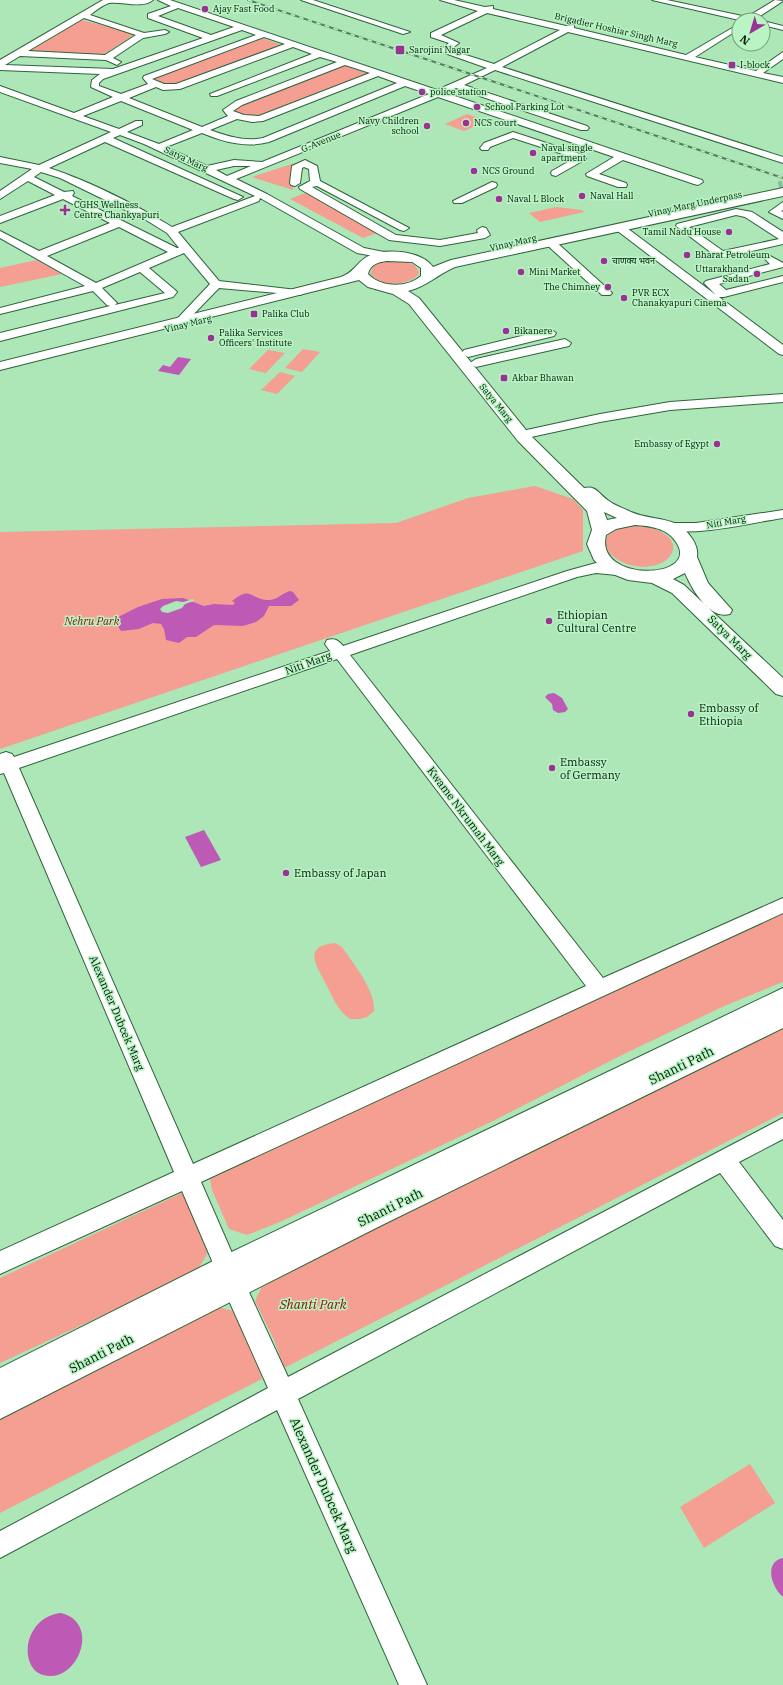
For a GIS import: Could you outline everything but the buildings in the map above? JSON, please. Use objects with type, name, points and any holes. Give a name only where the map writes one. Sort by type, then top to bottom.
[{"type":"main road","name":"Vinay Marg Underpass","points":[[615,224],[781,189]]},
{"type":"main road","name":"Vinay Marg","points":[[0,372],[354,285],[404,288],[425,279],[451,264],[550,242],[615,224]]},
{"type":"main road","name":"Vinay Marg","points":[[0,366],[346,280],[356,275],[364,266],[380,257],[390,256],[430,260],[444,259],[615,224]]},
{"type":"main road","name":"Satya Marg","points":[[415,259],[427,266],[429,271],[425,279],[426,300],[472,358],[527,434],[602,505],[635,520]]},
{"type":"main road","points":[[364,266],[361,274],[364,278],[380,286]]},
{"type":"main road","name":"Satya Marg","points":[[380,286],[398,291],[414,301],[527,434],[595,509],[601,531]]},
{"type":"main road","points":[[635,520],[652,521],[668,526],[682,536],[688,553],[679,569],[668,574],[641,576],[617,570],[601,558],[596,548],[596,541],[601,531],[612,524],[635,520]]},
{"type":"main road","name":"Satya Marg","points":[[688,553],[692,572],[702,590],[783,669]]},
{"type":"main road","name":"Satya Marg","points":[[654,576],[678,589],[783,688]]},
{"type":"main road","name":"Shanti Path","points":[[0,1404],[230,1277],[783,998]]},
{"type":"main road","name":"Shanti Path","points":[[0,1384],[230,1277],[377,1213],[783,1016]]},
{"type":"street","points":[[0,64],[109,0],[132,2],[149,0]]},
{"type":"street","points":[[162,0],[343,63],[698,182]]},
{"type":"street","points":[[305,0],[380,24],[392,22],[410,30]]},
{"type":"street","name":"Brigadier Hoshiar Singh Marg","points":[[444,0],[783,76]]},
{"type":"street","points":[[458,0],[487,9]]},
{"type":"street","points":[[656,0],[731,16]]},
{"type":"street","points":[[682,6],[693,0]]},
{"type":"street","points":[[761,12],[780,0]]},
{"type":"street","points":[[177,6],[151,16],[210,38]]},
{"type":"street","points":[[487,9],[431,35],[455,43],[444,49],[443,51],[447,54],[783,160]]},
{"type":"street","points":[[83,15],[138,32],[141,36]]},
{"type":"street","points":[[771,25],[783,28]]},
{"type":"street","points":[[240,28],[114,72],[100,78],[95,82],[95,87],[200,130],[231,141],[257,142],[404,83]]},
{"type":"street","name":"G-Avenue","points":[[228,179],[263,164],[310,147],[495,68],[569,28]]},
{"type":"street","points":[[178,37],[187,32],[187,30]]},
{"type":"street","points":[[690,56],[731,31]]},
{"type":"street","points":[[107,58],[141,36],[165,32]]},
{"type":"street","points":[[262,35],[147,78],[156,84],[170,88],[292,45]]},
{"type":"street","points":[[164,54],[161,52],[162,48],[168,44]]},
{"type":"street","points":[[20,53],[107,58],[121,64]]},
{"type":"street","points":[[207,91],[319,54]]},
{"type":"street","name":"Brigadier Hoshiar Singh Marg","points":[[690,56],[783,80]]},
{"type":"street","points":[[760,71],[783,56]]},
{"type":"street","points":[[254,59],[275,66]]},
{"type":"street","points":[[343,63],[239,103],[228,110],[236,116],[254,120],[269,116],[376,74]]},
{"type":"street","points":[[770,64],[783,67]]},
{"type":"street","points":[[134,65],[158,73]]},
{"type":"street","points":[[0,67],[114,72]]},
{"type":"street","points":[[225,69],[244,76]]},
{"type":"street","points":[[291,71],[306,77]]},
{"type":"street","points":[[367,77],[387,84]]},
{"type":"street","points":[[260,82],[277,88]]},
{"type":"street","points":[[186,83],[239,103]]},
{"type":"street","points":[[76,115],[156,84]]},
{"type":"street","points":[[455,85],[584,128]]},
{"type":"street","name":"Satya Marg","points":[[0,89],[76,115],[119,132],[143,138],[158,147],[208,169],[263,196],[297,215],[390,256]]},
{"type":"street","points":[[336,90],[353,95]]},
{"type":"street","points":[[305,102],[328,110]]},
{"type":"street","points":[[383,105],[397,110]]},
{"type":"street","points":[[158,147],[236,116]]},
{"type":"street","points":[[269,116],[328,139]]},
{"type":"street","points":[[349,117],[366,123]]},
{"type":"street","points":[[19,212],[1,198],[27,177],[40,168],[139,123]]},
{"type":"street","points":[[556,135],[575,125]]},
{"type":"street","points":[[485,148],[487,145],[513,135],[580,157],[581,159],[556,174]]},
{"type":"street","points":[[104,138],[248,202]]},
{"type":"street","points":[[310,147],[322,151]]},
{"type":"street","points":[[195,163],[209,157]]},
{"type":"street","points":[[621,157],[591,174],[622,185]]},
{"type":"street","points":[[2,162],[40,168],[87,186],[127,205],[171,231],[182,250],[216,284],[297,293]]},
{"type":"street","points":[[208,169],[234,163],[263,164]]},
{"type":"street","points":[[295,183],[297,166],[304,163],[314,168],[315,183]]},
{"type":"street","points":[[27,177],[182,250]]},
{"type":"street","points":[[404,228],[376,212],[315,183],[304,188],[393,238],[443,239],[485,235],[482,230]]},
{"type":"street","points":[[458,201],[492,185]]},
{"type":"street","points":[[0,220],[87,186]]},
{"type":"street","points":[[171,231],[263,196]]},
{"type":"street","points":[[320,207],[331,202]]},
{"type":"street","points":[[783,205],[774,212],[783,216]]},
{"type":"street","points":[[297,215],[308,211]]},
{"type":"street","points":[[359,218],[376,212]]},
{"type":"street","points":[[783,237],[748,214],[742,212],[736,212],[681,226],[718,253],[725,255],[783,241]]},
{"type":"street","points":[[40,255],[120,222]]},
{"type":"street","points":[[615,224],[687,280],[781,347]]},
{"type":"street","points":[[0,234],[95,287],[111,303]]},
{"type":"street","points":[[364,266],[366,258],[363,245],[387,235]]},
{"type":"street","points":[[550,242],[606,293]]},
{"type":"street","points":[[0,311],[95,287],[182,250]]},
{"type":"street","points":[[732,253],[748,264]]},
{"type":"street","points":[[687,280],[770,259],[782,263]]},
{"type":"street","points":[[724,294],[710,283],[782,263]]},
{"type":"street","points":[[0,337],[168,295],[171,292],[158,280],[141,268]]},
{"type":"street","points":[[710,297],[783,280]]},
{"type":"street","points":[[181,321],[216,284]]},
{"type":"street","points":[[472,358],[550,333]]},
{"type":"street","points":[[472,358],[565,343]]},
{"type":"street","points":[[527,434],[600,418],[670,406],[783,398]]},
{"type":"street","name":"Niti Marg","points":[[668,526],[706,526],[783,514]]},
{"type":"street","name":"Niti Marg","points":[[688,553],[691,542],[696,538],[710,533],[783,520]]},
{"type":"street","name":"Niti Marg","points":[[4,763],[302,666],[336,648],[587,558],[596,548]]},
{"type":"street","name":"Niti Marg","points":[[336,648],[580,571],[596,568],[617,570]]},
{"type":"street","name":"Kwame Nkrumah Marg","points":[[336,648],[458,805],[504,868],[600,988]]},
{"type":"street","name":"Alexander Dubcek Marg","points":[[4,763],[188,1177],[230,1277],[413,1685]]},
{"type":"street","points":[[0,1263],[783,905]]},
{"type":"street","points":[[0,1545],[783,1128]]},
{"type":"street","points":[[724,1160],[783,1238]]},
{"type":"green space","points":[[82,20],[135,34],[103,55],[28,51]]},
{"type":"green space","points":[[261,38],[285,46],[176,86],[166,86],[152,80],[152,77]]},
{"type":"green space","points":[[341,64],[369,74],[260,118],[244,117],[232,112],[232,107]]},
{"type":"green space","name":"NCS court","points":[[467,114],[488,121],[464,131],[445,124]]},
{"type":"green space","points":[[295,163],[293,190],[252,177]]},
{"type":"green space","points":[[308,192],[380,232],[363,238],[290,199]]},
{"type":"green space","points":[[556,207],[582,210],[584,212],[540,222],[529,213]]},
{"type":"green space","points":[[37,260],[62,274],[0,287],[0,268]]},
{"type":"green space","points":[[386,261],[405,261],[417,268],[419,272],[418,275],[413,279],[401,283],[394,284],[381,281],[371,274],[371,271],[376,265]]},
{"type":"green space","points":[[303,349],[320,352],[302,372],[285,368]]},
{"type":"green space","points":[[268,350],[285,353],[266,373],[249,369]]},
{"type":"green space","points":[[280,372],[295,376],[277,394],[261,390]]},
{"type":"green space","name":"Nehru Park","points":[[535,486],[573,499],[583,510],[583,551],[0,749],[0,532],[396,523],[468,498]]},
{"type":"green space","points":[[634,525],[656,529],[669,537],[673,547],[673,551],[670,556],[662,563],[642,567],[628,564],[617,559],[609,552],[605,544],[608,536],[617,529]]},
{"type":"green space","points":[[783,910],[783,982],[722,1007],[622,1055],[497,1119],[280,1222],[247,1235],[229,1229],[212,1190],[210,1179]]},
{"type":"green space","points":[[335,943],[342,947],[368,986],[374,1003],[374,1011],[367,1017],[350,1019],[346,1016],[336,1004],[319,970],[314,958],[315,952],[318,948]]},
{"type":"green space","name":"Shanti Park","points":[[783,1026],[783,1113],[284,1368],[274,1340],[255,1301],[266,1278]]},
{"type":"green space","points":[[184,1192],[211,1248],[196,1272],[0,1363],[0,1278]]},
{"type":"green space","points":[[213,1306],[234,1311],[254,1354],[262,1379],[0,1513],[0,1413]]},
{"type":"green space","points":[[750,1464],[775,1503],[704,1548],[680,1507]]},
{"type":"shaded area","points":[[178,357],[191,359],[179,375],[158,371],[163,365],[170,367]]},
{"type":"shaded area","points":[[290,591],[293,592],[299,600],[291,606],[269,606],[264,616],[256,622],[243,626],[214,625],[196,637],[187,637],[179,643],[166,640],[164,629],[161,624],[153,623],[139,629],[121,631],[115,622],[120,616],[138,607],[162,599],[183,598],[204,606],[214,604],[233,605],[235,603],[232,601],[238,596],[247,593],[261,599],[270,600]]},
{"type":"shaded area","points":[[554,693],[562,698],[568,709],[565,712],[558,713],[553,710],[552,704],[545,697],[548,694]]},
{"type":"shaded area","points":[[204,830],[221,860],[201,867],[185,837]]},
{"type":"shaded area","points":[[783,1558],[783,1597],[773,1582],[771,1570],[777,1560]]},
{"type":"shaded area","points":[[61,1613],[73,1619],[80,1628],[82,1640],[80,1652],[66,1671],[55,1676],[43,1675],[34,1669],[29,1660],[28,1644],[30,1636],[39,1623],[45,1618]]},
{"type":"pier","points":[[193,599],[194,601],[185,604],[182,608],[168,613],[162,612],[160,609],[163,606],[176,601],[183,602]]},
{"type":"tunnel","points":[[779,187],[783,186]]},
{"type":"railway","points":[[248,0],[783,178]]},
{"type":"place","name":"Ajay Fast Food","points":[[205,9]]},
{"type":"place","name":"Sarojini Nagar","points":[[400,50]]},
{"type":"place","name":"I-block","points":[[732,65]]},
{"type":"place","name":"police station","points":[[422,92]]},
{"type":"place","name":"School Parking Lot","points":[[477,107]]},
{"type":"place","name":"NCS court","points":[[466,123]]},
{"type":"place","name":"Navy Children school","points":[[427,126]]},
{"type":"place","name":"Naval single apartment","points":[[533,153]]},
{"type":"place","name":"NCS Ground","points":[[474,171]]},
{"type":"place","name":"Naval Hall","points":[[582,196]]},
{"type":"place","name":"Naval L Block","points":[[499,199]]},
{"type":"place","name":"CGHS Wellness Centre Chankyapuri","points":[[65,210]]},
{"type":"place","name":"Tamil Nadu House","points":[[729,232]]},
{"type":"place","name":"Bharat Petroleum","points":[[687,255]]},
{"type":"place","name":"चाणक्य भवन","points":[[604,261]]},
{"type":"place","name":"Mini Market","points":[[521,272]]},
{"type":"place","name":"Uttarakhand Sadan","points":[[757,274]]},
{"type":"place","name":"The Chimney","points":[[608,287]]},
{"type":"place","name":"PVR ECX Chanakyapuri Cinema","points":[[624,298]]},
{"type":"place","name":"Palika Club","points":[[254,314]]},
{"type":"place","name":"Bikanere","points":[[506,331]]},
{"type":"place","name":"Palika Services Officers' Institute","points":[[211,338]]},
{"type":"place","name":"Akbar Bhawan","points":[[504,378]]},
{"type":"place","name":"Embassy of Egypt","points":[[717,444]]},
{"type":"place","name":"Ethiopian Cultural Centre","points":[[549,621]]},
{"type":"place","name":"Embassy of Ethiopia","points":[[691,714]]},
{"type":"place","name":"Embassy of Germany","points":[[552,768]]},
{"type":"place","name":"Embassy of Japan","points":[[286,873]]}]
